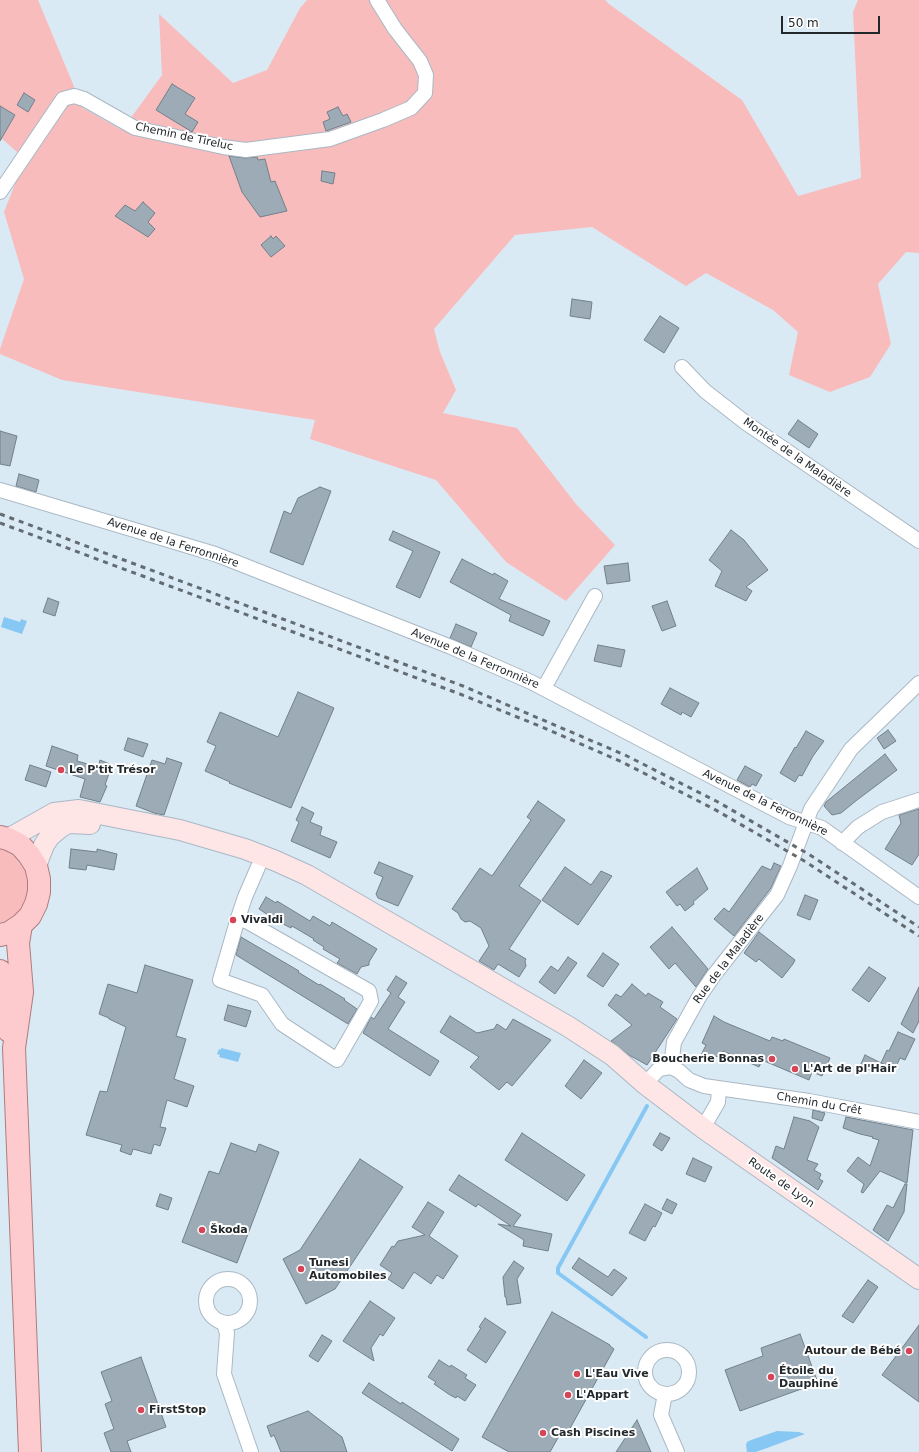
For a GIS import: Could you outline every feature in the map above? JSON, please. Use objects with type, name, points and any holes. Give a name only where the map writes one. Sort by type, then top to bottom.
[{"type":"main road","points":[[4,838],[54,813],[79,810],[180,830],[245,849],[276,860],[307,875],[569,1027],[612,1055],[645,1084]]},
{"type":"main road","points":[[36,866],[44,845],[50,836],[68,823],[79,823],[114,829],[177,842],[242,861],[301,886],[562,1036],[606,1065],[645,1084]]},
{"type":"main road","points":[[0,935],[9,933],[21,925],[30,916],[36,904],[39,892],[39,879],[36,866],[29,855],[20,846],[4,838]]},
{"type":"main road","points":[[21,925],[18,955],[22,976],[22,992],[14,1048],[30,1452]]},
{"type":"main road","points":[[0,971],[7,1020],[14,1048]]},
{"type":"main road","name":"Route de Lyon","points":[[645,1084],[703,1128],[919,1279]]},
{"type":"street","name":"Chemin de Tireluc","points":[[0,192],[62,99],[74,96],[84,99],[135,128],[223,147],[246,150],[330,140],[411,108],[425,93],[426,75],[420,61],[395,29],[376,0]]},
{"type":"street","name":"Montée de la Maladière","points":[[682,367],[705,391],[746,423],[919,541]]},
{"type":"street","name":"Avenue de la Ferronnière","points":[[0,490],[215,554],[451,647],[544,688],[789,817],[822,828],[919,897]]},
{"type":"street","points":[[544,688],[595,596]]},
{"type":"street","points":[[806,822],[811,809],[851,750],[919,683]]},
{"type":"street","points":[[842,843],[858,827],[882,812],[919,800]]},
{"type":"street","name":"Rue de la Maladière","points":[[671,1067],[674,1042],[699,997],[714,975],[777,895],[800,841],[806,822]]},
{"type":"street","points":[[238,918],[248,922],[369,991],[371,1002],[337,1060],[282,1024],[262,995],[220,980],[238,918],[245,897],[258,867]]},
{"type":"street","points":[[645,1084],[659,1069],[671,1067]]},
{"type":"street","name":"Chemin du Crêt","points":[[671,1067],[679,1071],[689,1080],[704,1086],[809,1101],[919,1122]]},
{"type":"street","points":[[703,1128],[718,1102],[719,1089]]},
{"type":"street","points":[[224,1324],[226,1333],[224,1374],[251,1452]]},
{"type":"street","points":[[665,1394],[661,1415],[677,1452]]},
{"type":"shaded area","points":[[0,0],[38,0],[83,108],[122,130],[162,75],[159,14],[233,83],[267,70],[300,8],[307,0],[605,0],[742,100],[798,196],[861,178],[853,12],[858,0],[919,0],[919,253],[906,252],[878,284],[891,344],[870,377],[830,392],[789,375],[798,332],[773,310],[706,273],[686,286],[592,227],[515,235],[434,329],[440,352],[456,390],[443,413],[517,428],[576,504],[615,545],[566,601],[506,562],[436,480],[310,439],[315,420],[62,380],[0,354],[0,349],[24,279],[4,212],[25,159],[0,137]]},
{"type":"shaded area","points":[[0,848],[15,856],[26,872],[28,891],[22,909],[7,921],[0,923]]},
{"type":"water","points":[[4,617],[20,622],[21,619],[27,621],[22,634],[1,627]]},
{"type":"water","points":[[221,1048],[241,1053],[238,1062],[219,1057],[220,1055],[217,1054]]},
{"type":"water","points":[[777,1431],[799,1432],[805,1434],[756,1452],[747,1452],[747,1442]]},
{"type":"building","points":[[172,84],[195,98],[185,114],[198,122],[192,132],[156,110]]},
{"type":"building","points":[[24,93],[35,100],[28,112],[17,105]]},
{"type":"building","points":[[0,106],[15,115],[0,141]]},
{"type":"building","points":[[338,107],[343,116],[347,114],[351,122],[326,131],[323,122],[330,119],[327,112]]},
{"type":"building","points":[[229,156],[245,158],[257,157],[258,160],[265,159],[271,182],[275,181],[287,211],[260,217],[242,192]]},
{"type":"building","points":[[322,171],[335,173],[333,184],[321,181]]},
{"type":"building","points":[[143,202],[155,213],[148,222],[155,229],[148,237],[115,216],[125,205],[135,211]]},
{"type":"building","points":[[271,236],[273,239],[276,236],[285,246],[271,257],[261,245]]},
{"type":"building","points":[[572,299],[592,302],[590,319],[570,316]]},
{"type":"building","points":[[660,316],[679,328],[664,353],[644,340]]},
{"type":"building","points":[[798,420],[818,434],[809,448],[788,434]]},
{"type":"building","points":[[0,431],[17,436],[10,466],[0,464]]},
{"type":"building","points":[[19,474],[39,480],[36,492],[16,486]]},
{"type":"building","points":[[320,487],[331,491],[303,565],[270,552],[284,511],[291,514],[298,498]]},
{"type":"building","points":[[731,530],[744,540],[768,570],[746,587],[752,591],[746,601],[715,586],[722,571],[709,560]]},
{"type":"building","points":[[393,531],[440,552],[420,598],[396,587],[413,551],[389,540]]},
{"type":"building","points":[[462,559],[508,581],[499,599],[550,621],[543,636],[509,621],[511,615],[450,582]]},
{"type":"building","points":[[628,563],[630,581],[607,584],[604,566]]},
{"type":"building","points":[[48,598],[59,602],[55,616],[43,612]]},
{"type":"building","points":[[667,601],[676,626],[662,631],[652,606]]},
{"type":"building","points":[[456,624],[477,633],[471,647],[450,638]]},
{"type":"building","points":[[598,645],[625,650],[621,667],[594,661]]},
{"type":"building","points":[[670,688],[699,703],[691,717],[682,712],[681,715],[661,704]]},
{"type":"building","points":[[298,692],[334,708],[291,808],[229,783],[230,782],[205,771],[216,746],[207,742],[220,712],[278,737]]},
{"type":"building","points":[[888,730],[896,741],[884,749],[877,738]]},
{"type":"building","points":[[806,731],[824,741],[813,756],[802,776],[799,775],[795,782],[780,773]]},
{"type":"building","points":[[128,738],[148,744],[143,757],[124,750]]},
{"type":"building","points":[[52,746],[78,755],[77,761],[98,767],[100,760],[112,765],[105,785],[107,786],[100,802],[80,797],[85,779],[46,766]]},
{"type":"building","points":[[885,754],[897,770],[841,813],[832,815],[824,806],[826,802]]},
{"type":"building","points":[[167,758],[182,763],[164,815],[136,806],[152,760],[165,764]]},
{"type":"building","points":[[30,765],[51,772],[46,787],[25,780]]},
{"type":"building","points":[[745,766],[762,775],[756,786],[752,784],[750,787],[737,780]]},
{"type":"building","points":[[538,801],[565,820],[519,886],[541,901],[509,949],[526,959],[526,966],[519,977],[498,964],[494,970],[479,961],[489,946],[481,928],[470,921],[465,922],[461,919],[458,913],[452,909],[480,868],[492,876],[531,820],[527,817]]},
{"type":"building","points":[[302,807],[314,813],[310,822],[322,827],[320,835],[337,842],[330,858],[291,841],[299,822],[296,820]]},
{"type":"building","points":[[919,809],[919,854],[912,865],[885,849],[901,823],[899,815]]},
{"type":"building","points":[[71,849],[97,852],[97,849],[117,854],[114,870],[87,865],[86,870],[69,868]]},
{"type":"building","points":[[379,862],[413,876],[398,906],[378,898],[376,894],[383,877],[374,873]]},
{"type":"building","points":[[774,863],[781,866],[771,888],[734,936],[714,919],[724,908],[729,912],[762,866],[771,870]]},
{"type":"building","points":[[565,867],[591,885],[601,871],[612,876],[578,925],[542,900]]},
{"type":"building","points":[[697,868],[708,889],[685,911],[680,904],[677,906],[666,892]]},
{"type":"building","points":[[805,895],[818,900],[810,920],[797,915]]},
{"type":"building","points":[[266,897],[276,903],[277,901],[310,921],[313,916],[330,926],[332,922],[377,949],[369,962],[369,965],[361,967],[357,974],[337,963],[340,959],[323,949],[324,947],[313,940],[314,939],[292,926],[291,928],[279,922],[259,909]]},
{"type":"building","points":[[672,927],[708,969],[696,987],[675,963],[669,969],[650,947]]},
{"type":"building","points":[[759,932],[795,960],[782,978],[759,959],[756,962],[744,953]]},
{"type":"building","points":[[241,937],[299,971],[298,972],[319,985],[320,984],[345,999],[344,1000],[357,1009],[348,1024],[236,955]]},
{"type":"building","points":[[603,953],[619,964],[603,987],[587,976]]},
{"type":"building","points":[[568,957],[577,963],[555,994],[539,982],[551,966],[558,971]]},
{"type":"building","points":[[145,965],[193,980],[176,1036],[186,1039],[174,1079],[194,1086],[187,1107],[167,1100],[160,1127],[166,1128],[160,1146],[154,1144],[151,1154],[133,1149],[131,1155],[120,1151],[122,1145],[86,1135],[100,1091],[107,1092],[126,1027],[99,1014],[108,984],[137,993]]},
{"type":"building","points":[[869,967],[886,978],[869,1002],[852,990]]},
{"type":"building","points":[[396,976],[407,983],[398,997],[405,1002],[388,1029],[439,1061],[430,1076],[363,1033],[371,1017],[374,1019],[391,993],[387,990]]},
{"type":"building","points":[[632,984],[646,996],[648,993],[663,1002],[660,1007],[677,1019],[647,1065],[629,1055],[611,1041],[632,1025],[608,1005],[616,994],[621,997]]},
{"type":"building","points":[[919,987],[919,1021],[913,1033],[901,1024]]},
{"type":"building","points":[[228,1005],[251,1011],[246,1027],[224,1020]]},
{"type":"building","points":[[450,1016],[477,1033],[494,1029],[497,1024],[506,1030],[513,1019],[551,1040],[512,1086],[507,1082],[499,1090],[470,1067],[479,1057],[440,1032]]},
{"type":"building","points":[[714,1016],[724,1022],[770,1041],[772,1037],[783,1041],[784,1039],[830,1058],[822,1076],[812,1072],[809,1080],[762,1060],[759,1067],[723,1051],[721,1057],[701,1055],[706,1045],[702,1043]]},
{"type":"building","points":[[898,1032],[915,1039],[905,1060],[900,1058],[895,1069],[881,1063],[887,1050],[889,1051]]},
{"type":"building","points":[[865,1055],[881,1063],[876,1073],[860,1066]]},
{"type":"building","points":[[584,1060],[602,1073],[581,1099],[565,1086]]},
{"type":"building","points":[[813,1110],[825,1113],[822,1121],[812,1118]]},
{"type":"building","points":[[794,1117],[810,1121],[819,1127],[807,1160],[818,1164],[814,1170],[821,1174],[819,1179],[823,1181],[818,1190],[772,1158],[776,1146],[784,1149]]},
{"type":"building","points":[[846,1117],[913,1130],[907,1183],[880,1171],[863,1193],[861,1192],[864,1184],[847,1171],[858,1157],[870,1166],[879,1140],[843,1128]]},
{"type":"building","points":[[522,1133],[585,1175],[567,1201],[505,1160]]},
{"type":"building","points":[[660,1133],[670,1138],[662,1151],[653,1145]]},
{"type":"building","points":[[231,1143],[256,1152],[259,1144],[279,1152],[237,1263],[182,1242],[209,1171],[219,1174]]},
{"type":"building","points":[[693,1158],[712,1167],[705,1182],[686,1174]]},
{"type":"building","points":[[360,1159],[403,1187],[335,1289],[306,1304],[283,1259],[300,1250]]},
{"type":"building","points":[[459,1175],[521,1215],[513,1226],[552,1234],[548,1251],[523,1246],[524,1240],[498,1224],[511,1226],[478,1204],[476,1207],[449,1190]]},
{"type":"building","points":[[905,1184],[907,1184],[904,1212],[888,1241],[873,1230],[887,1205],[893,1208]]},
{"type":"building","points":[[160,1194],[172,1198],[168,1210],[156,1206]]},
{"type":"building","points":[[667,1199],[677,1204],[672,1214],[662,1209]]},
{"type":"building","points":[[428,1202],[444,1212],[429,1236],[458,1256],[443,1279],[437,1275],[431,1284],[414,1272],[403,1289],[388,1279],[392,1273],[380,1265],[392,1246],[394,1247],[398,1241],[425,1235],[412,1227]]},
{"type":"building","points":[[645,1204],[662,1213],[655,1227],[653,1226],[645,1241],[629,1233]]},
{"type":"building","points":[[579,1258],[608,1277],[614,1269],[627,1278],[612,1296],[572,1268]]},
{"type":"building","points":[[514,1261],[524,1268],[517,1279],[521,1303],[507,1305],[503,1277]]},
{"type":"building","points":[[868,1280],[878,1287],[853,1323],[842,1316]]},
{"type":"building","points":[[370,1301],[395,1318],[383,1336],[380,1334],[371,1348],[374,1361],[343,1341]]},
{"type":"building","points":[[552,1312],[610,1345],[614,1349],[568,1432],[563,1429],[550,1452],[509,1452],[482,1437]]},
{"type":"building","points":[[485,1318],[506,1332],[486,1363],[467,1350],[481,1328],[479,1327]]},
{"type":"building","name":"Autour de Bébé","points":[[919,1325],[919,1402],[882,1375]]},
{"type":"building","name":"Étoile du Dauphiné","points":[[800,1334],[818,1383],[740,1411],[725,1370],[763,1356],[761,1348]]},
{"type":"building","points":[[322,1335],[332,1341],[318,1362],[309,1356]]},
{"type":"building","points":[[141,1357],[166,1427],[127,1441],[131,1452],[111,1452],[104,1433],[114,1429],[105,1404],[112,1401],[101,1372]]},
{"type":"building","points":[[439,1360],[450,1367],[451,1365],[467,1375],[465,1378],[476,1385],[465,1401],[457,1396],[456,1398],[450,1395],[434,1384],[436,1382],[428,1377]]},
{"type":"building","points":[[369,1383],[401,1404],[402,1402],[459,1439],[452,1451],[362,1393]]},
{"type":"building","points":[[308,1411],[342,1437],[347,1452],[281,1452],[274,1435],[271,1437],[267,1426]]},
{"type":"building","points":[[637,1420],[651,1452],[616,1452]]},
{"type":"waterway","points":[[646,1337],[558,1273],[558,1268],[647,1106]]},
{"type":"railway","points":[[0,514],[463,686],[625,755],[718,802],[810,855],[919,927]]},
{"type":"railway","points":[[0,523],[460,694],[542,727],[622,762],[714,809],[806,862],[919,936]]},
{"type":"place","name":"Le P'tit Trésor","points":[[61,770]]},
{"type":"place","name":"Vivaldi","points":[[233,920]]},
{"type":"place","name":"Boucherie Bonnas","points":[[772,1059]]},
{"type":"place","name":"L'Art de pl'Hair","points":[[795,1069]]},
{"type":"place","name":"Škoda","points":[[202,1230]]},
{"type":"place","name":"Tunesi Automobiles","points":[[301,1269]]},
{"type":"place","name":"Autour de Bébé","points":[[909,1351]]},
{"type":"place","name":"L'Eau Vive","points":[[577,1374]]},
{"type":"place","name":"Étoile du Dauphiné","points":[[771,1377]]},
{"type":"place","name":"L'Appart","points":[[568,1395]]},
{"type":"place","name":"FirstStop","points":[[141,1410]]},
{"type":"place","name":"Cash Piscines","points":[[543,1433]]}]
